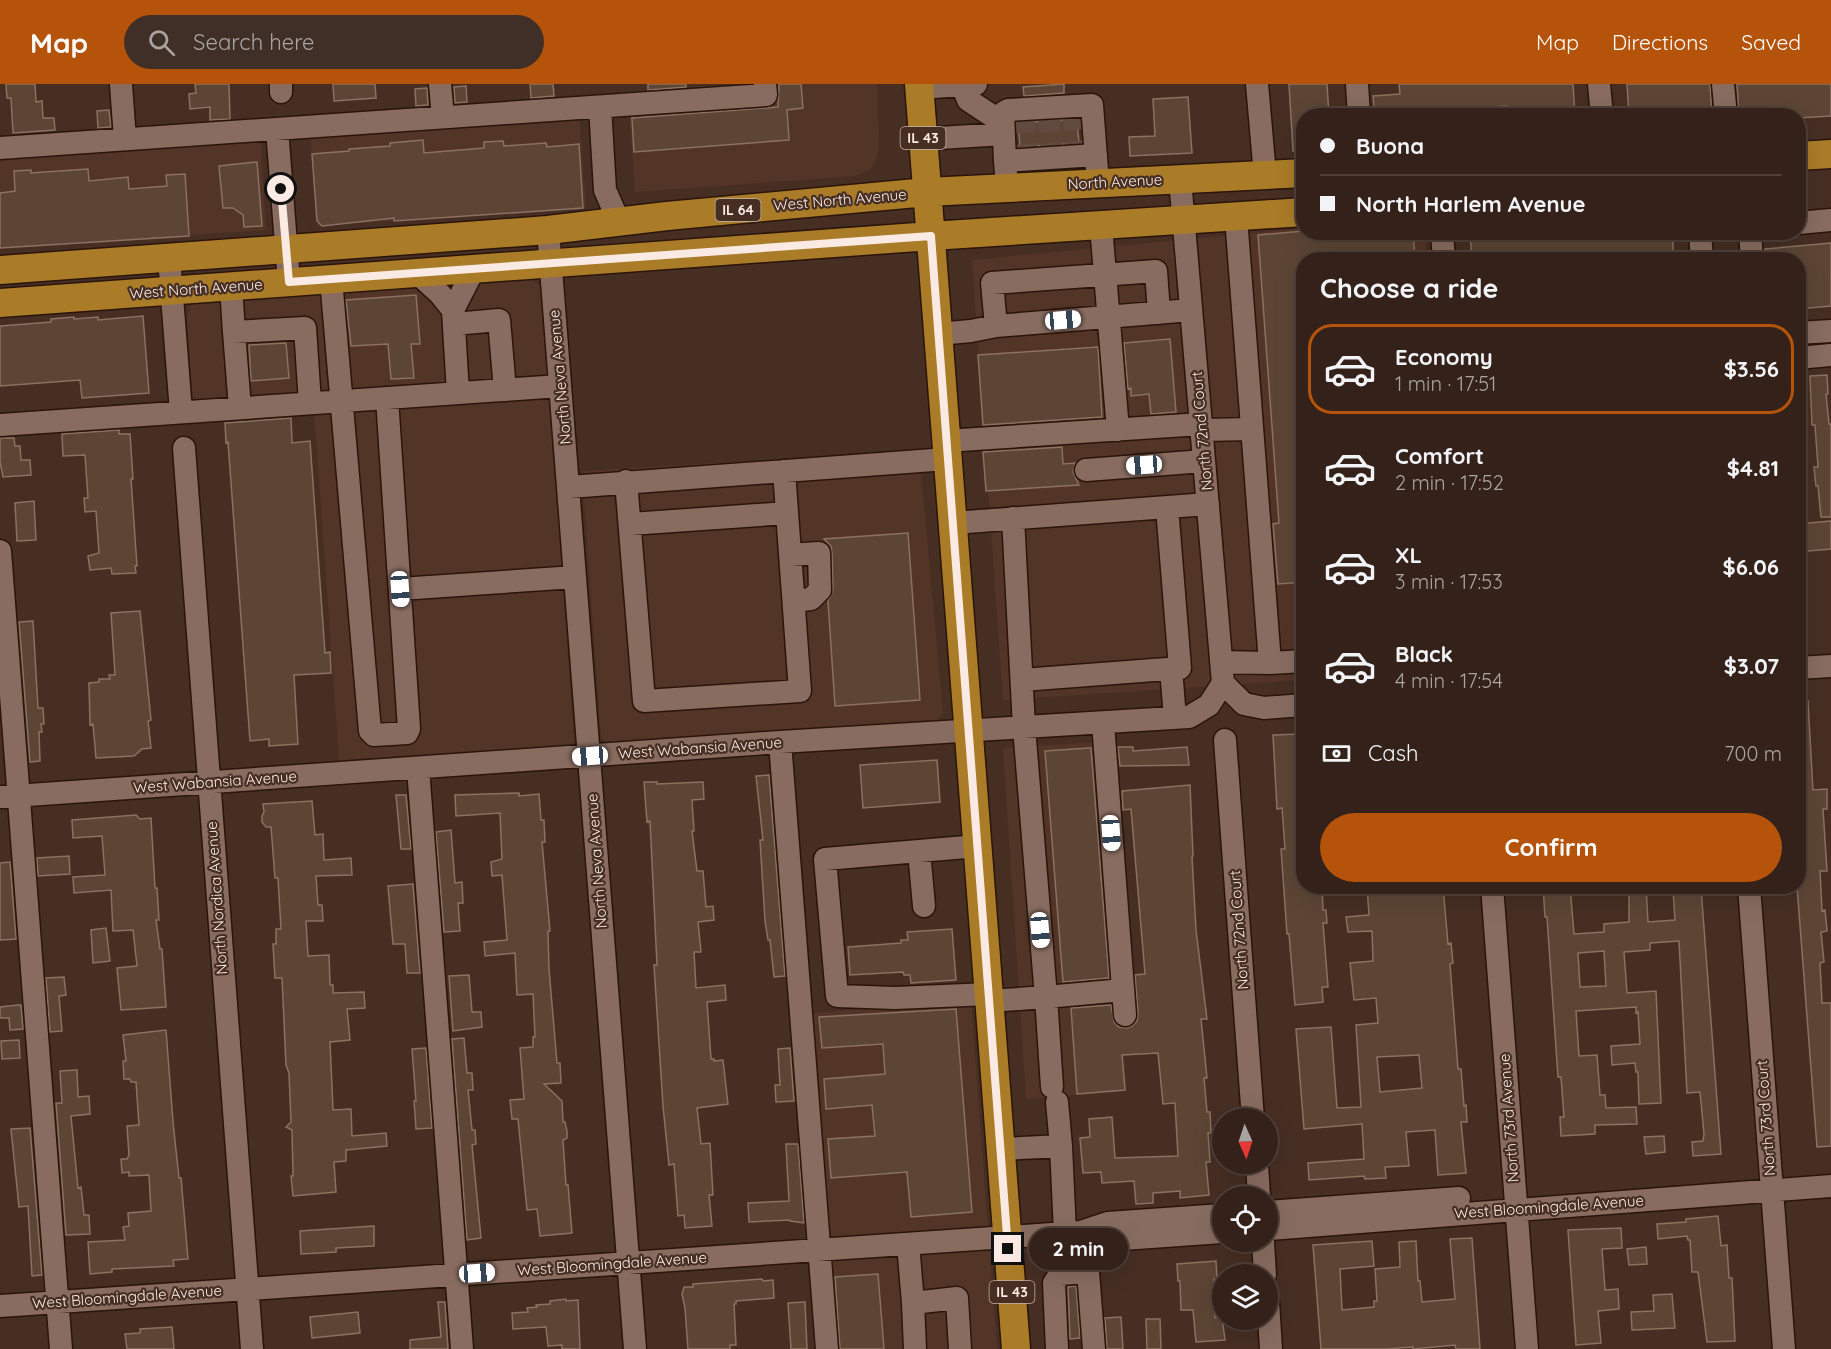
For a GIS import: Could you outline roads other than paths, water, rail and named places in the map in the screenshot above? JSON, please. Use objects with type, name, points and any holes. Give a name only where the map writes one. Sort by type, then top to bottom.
[{"type":"main road","name":"IL 43","points":[[919,86],[1016,1349]]},
{"type":"main road","points":[[1806,156],[1831,154]]},
{"type":"main road","name":"North Avenue","points":[[927,192],[1048,158],[1098,183],[1296,173]]},
{"type":"main road","name":"West North Avenue","points":[[0,270],[548,230],[927,192]]},
{"type":"main road","points":[[931,236],[1296,213]]},
{"type":"main road","name":"West North Avenue","points":[[0,303],[931,236]]},
{"type":"street","points":[[121,84],[125,139]]},
{"type":"street","points":[[440,84],[443,117]]},
{"type":"street","points":[[0,148],[766,95],[765,84]]},
{"type":"street","points":[[1257,84],[1265,175]]},
{"type":"street","points":[[1357,84],[1358,108]]},
{"type":"street","points":[[1599,84],[1601,108]]},
{"type":"street","points":[[1723,84],[1725,108]]},
{"type":"street","points":[[919,86],[969,85],[968,100],[1003,128],[1048,158],[1098,183]]},
{"type":"street","points":[[1003,128],[1004,113],[1008,110],[1092,105],[1048,158]]},
{"type":"street","points":[[600,107],[606,223]]},
{"type":"street","points":[[923,139],[1003,128]]},
{"type":"street","points":[[277,129],[289,282]]},
{"type":"street","name":"North 72nd Court","points":[[1180,179],[1222,673]]},
{"type":"street","points":[[1236,217],[1270,663]]},
{"type":"street","points":[[1806,222],[1831,220]]},
{"type":"street","points":[[1101,226],[1118,430]]},
{"type":"street","name":"North Neva Avenue","points":[[548,230],[635,1349]]},
{"type":"street","points":[[169,258],[181,412]]},
{"type":"street","points":[[458,393],[454,317],[474,269]]},
{"type":"street","points":[[996,326],[992,283],[1156,271],[1159,313]]},
{"type":"street","points":[[417,273],[440,294],[454,317]]},
{"type":"street","points":[[331,279],[370,731],[374,735],[407,733],[409,729],[387,398]]},
{"type":"street","points":[[231,286],[239,403]]},
{"type":"street","points":[[938,334],[971,332],[996,326],[1191,310]]},
{"type":"street","points":[[454,317],[499,320],[505,390]]},
{"type":"street","points":[[234,332],[305,328],[309,398]]},
{"type":"street","points":[[1806,333],[1831,331]]},
{"type":"street","points":[[1806,357],[1831,355]]},
{"type":"street","points":[[0,425],[181,412],[239,403],[309,398],[342,401],[560,386]]},
{"type":"street","points":[[569,487],[784,471],[1118,430],[1201,427],[1252,429]]},
{"type":"street","name":"North Nordica Avenue","points":[[184,448],[252,1349]]},
{"type":"street","points":[[1086,470],[1204,461]]},
{"type":"street","points":[[626,481],[644,701],[800,691],[784,471]]},
{"type":"street","points":[[953,523],[1208,504]]},
{"type":"street","points":[[1022,680],[1180,668],[1167,507]]},
{"type":"street","points":[[630,524],[787,513]]},
{"type":"street","points":[[1013,518],[1024,727],[1055,1095],[1073,1233],[1088,1272],[1094,1349]]},
{"type":"street","points":[[0,551],[9,796],[61,1349]]},
{"type":"street","points":[[400,589],[575,577]]},
{"type":"street","points":[[1296,661],[1270,663],[1222,673],[1244,704],[1264,708],[1296,706]]},
{"type":"street","points":[[1806,668],[1831,666]]},
{"type":"street","points":[[1171,669],[1175,718]]},
{"type":"street","name":"West Wabansia Avenue","points":[[9,796],[780,742],[1189,717],[1209,705],[1222,673]]},
{"type":"street","points":[[1103,723],[1125,1015]]},
{"type":"street","name":"North 72nd Court","points":[[1226,740],[1252,1108]]},
{"type":"street","points":[[780,742],[827,1349]]},
{"type":"street","points":[[418,768],[462,1349]]},
{"type":"street","points":[[978,846],[825,859],[837,996],[1046,997],[1123,990]]},
{"type":"street","points":[[919,851],[924,906]]},
{"type":"street","name":"North 73rd Avenue","points":[[1493,894],[1527,1349]]},
{"type":"street","name":"North 73rd Court","points":[[1750,894],[1784,1349]]},
{"type":"street","points":[[1001,1149],[1060,1146]]},
{"type":"street","name":"West Bloomingdale Avenue","points":[[1278,1212],[1516,1201],[1771,1182],[1831,1170]]},
{"type":"street","name":"West Bloomingdale Avenue","points":[[1771,1182],[1831,1186]]},
{"type":"street","name":"West Bloomingdale Avenue","points":[[1278,1228],[1516,1201]]},
{"type":"street","name":"West Bloomingdale Avenue","points":[[0,1306],[1073,1233],[1108,1222],[1212,1216]]},
{"type":"street","name":"West Bloomingdale Avenue","points":[[1073,1233],[1108,1240],[1212,1233]]},
{"type":"street","points":[[908,1244],[915,1349]]},
{"type":"street","points":[[1057,1349],[1054,1283],[1056,1278],[1060,1274],[1088,1272]]},
{"type":"street","points":[[913,1303],[957,1298],[960,1349]]},
{"type":"street","points":[[1270,1330],[1271,1349]]},
{"type":"tunnel","points":[[1073,108],[1077,149]]},
{"type":"tunnel","points":[[1048,110],[1052,152]]},
{"type":"tunnel","points":[[1023,111],[1027,153]]}]
